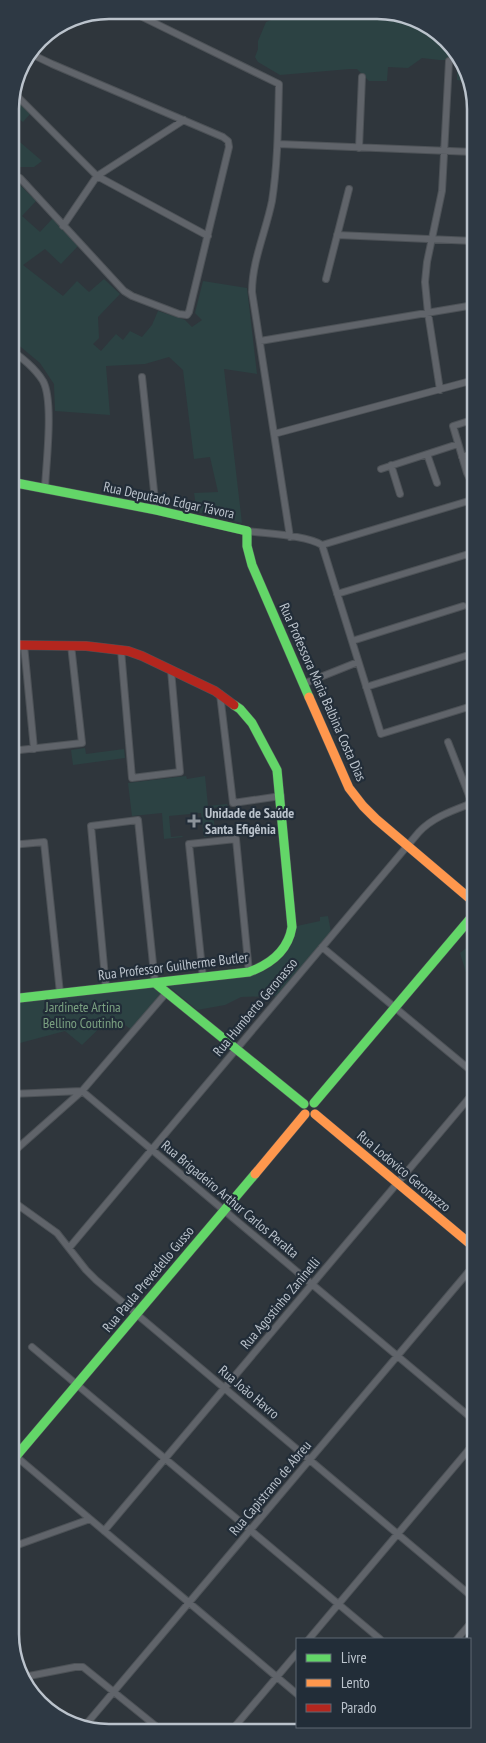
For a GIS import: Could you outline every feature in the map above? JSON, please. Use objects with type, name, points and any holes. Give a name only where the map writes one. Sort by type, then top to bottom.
[{"type":"street","points":[[146,19],[279,84],[278,144],[272,202],[252,284],[290,537]]},
{"type":"street","points":[[20,178],[124,291],[132,296],[179,314],[187,315],[191,308],[229,147],[228,140],[36,56]]},
{"type":"street","points":[[440,390],[428,313],[425,272],[441,201],[449,61]]},
{"type":"street","points":[[360,148],[362,76]]},
{"type":"street","points":[[20,99],[97,176],[208,236]]},
{"type":"street","points":[[63,226],[97,176],[184,120]]},
{"type":"street","points":[[278,144],[467,152]]},
{"type":"street","points":[[326,279],[349,189]]},
{"type":"street","points":[[337,234],[467,240]]},
{"type":"street","points":[[260,341],[467,306]]},
{"type":"street","points":[[19,357],[37,373],[46,389],[49,407],[45,488]]},
{"type":"street","points":[[142,377],[156,510]]},
{"type":"street","points":[[274,434],[467,382]]},
{"type":"street","points":[[467,421],[453,426],[467,472]]},
{"type":"street","points":[[381,468],[458,444]]},
{"type":"street","points":[[427,454],[437,483]]},
{"type":"street","points":[[462,457],[467,455]]},
{"type":"street","points":[[391,465],[400,494]]},
{"type":"street","name":"Rua Deputado Edgar Távora","points":[[19,483],[156,510],[247,531],[311,541],[322,545]]},
{"type":"street","points":[[467,501],[322,545],[380,734],[467,707]]},
{"type":"street","name":"Rua Professora Maria Balbina Costa Dias","points":[[247,531],[247,546],[252,565],[349,788],[369,812],[467,896]]},
{"type":"street","points":[[337,594],[467,554]]},
{"type":"street","points":[[352,641],[463,606]]},
{"type":"street","name":"Rua Professor Guilherme Butler","points":[[19,645],[71,645],[136,653],[220,694],[240,709],[252,723],[277,770],[292,920],[292,933],[287,945],[273,961],[262,968],[249,972],[19,998]]},
{"type":"street","points":[[24,645],[34,749]]},
{"type":"street","points":[[19,751],[82,743],[71,645]]},
{"type":"street","points":[[121,650],[132,778],[180,772],[171,670]]},
{"type":"street","points":[[366,687],[467,655]]},
{"type":"street","points":[[304,684],[358,662]]},
{"type":"street","points":[[220,694],[233,803],[281,796]]},
{"type":"street","points":[[448,742],[467,786]]},
{"type":"street","name":"Rua Humberto Geronasso","points":[[70,1248],[425,825],[467,805]]},
{"type":"street","points":[[106,988],[91,826],[138,820],[155,983],[304,1104]]},
{"type":"street","points":[[203,978],[188,844],[236,839],[249,972]]},
{"type":"street","points":[[19,844],[44,842],[60,993]]},
{"type":"street","points":[[314,1103],[467,922]]},
{"type":"street","points":[[322,947],[467,1067]]},
{"type":"street","points":[[19,1147],[82,1091],[167,992]]},
{"type":"street","points":[[19,1094],[82,1091]]},
{"type":"street","name":"Rua Brigadeiro Arthur Carlos Peralta","points":[[82,1091],[467,1414]]},
{"type":"street","name":"Rua Agostinho Zaninelli","points":[[104,1531],[467,1101]]},
{"type":"street","points":[[304,1104],[308,1102],[314,1103]]},
{"type":"street","points":[[304,1104],[302,1108],[305,1114],[309,1116],[315,1114],[317,1110],[314,1103]]},
{"type":"street","name":"Rua Paula Prevedello Gusso","points":[[19,1450],[305,1114]]},
{"type":"street","name":"Rua Lodovico Geronazzo","points":[[315,1114],[467,1241]]},
{"type":"street","name":"Rua João Havro","points":[[19,1206],[57,1233],[91,1275],[136,1314],[467,1592]]},
{"type":"street","name":"Rua Capistrano de Abreu","points":[[88,1722],[467,1273]]},
{"type":"street","points":[[32,1347],[379,1638]]},
{"type":"street","points":[[309,1638],[467,1452]]},
{"type":"street","points":[[19,1462],[90,1519],[296,1693]]},
{"type":"street","points":[[19,1544],[90,1519]]},
{"type":"street","points":[[458,1638],[467,1627]]},
{"type":"street","points":[[237,1724],[296,1654]]},
{"type":"street","points":[[29,1676],[79,1666],[87,1669],[154,1724]]},
{"type":"green space","points":[[274,19],[395,20],[412,26],[432,37],[453,60],[422,58],[408,68],[388,67],[387,81],[369,81],[357,69],[280,75],[258,62],[255,57],[258,41],[266,22]]},
{"type":"green space","points":[[457,67],[462,81],[457,80]]},
{"type":"green space","points":[[19,103],[30,114],[23,122],[19,119]]},
{"type":"green space","points":[[19,141],[42,161],[34,167],[20,167]]},
{"type":"green space","points":[[19,184],[36,201],[22,216],[40,232],[53,218],[78,246],[61,264],[45,249],[23,265],[63,296],[77,281],[89,292],[104,279],[120,294],[98,317],[99,338],[93,344],[101,351],[116,334],[123,340],[130,331],[142,337],[152,325],[158,311],[185,320],[192,327],[202,320],[195,313],[203,281],[247,288],[257,374],[224,369],[242,523],[197,512],[194,493],[218,492],[210,457],[194,459],[183,370],[169,357],[145,364],[106,366],[110,415],[55,411],[54,384],[40,363],[19,346]]},
{"type":"green space","points":[[85,748],[86,754],[124,749],[125,758],[73,765],[71,750]]},
{"type":"green space","points":[[186,776],[187,779],[205,776],[208,806],[227,804],[228,806],[212,808],[216,835],[204,837],[201,813],[169,816],[171,837],[183,837],[164,839],[162,813],[132,816],[128,783]]},
{"type":"green space","points":[[328,916],[331,932],[276,996],[241,997],[225,1005],[197,1010],[167,985],[252,975],[260,972],[276,963],[288,951],[297,926],[320,921],[320,917]]},
{"type":"green space","points":[[467,947],[467,976],[460,953]]},
{"type":"green space","name":"Jardinete Artina Bellino Coutinho","points":[[153,986],[163,993],[132,1030],[112,1016],[82,1045],[65,1031],[19,1043],[19,1001]]},
{"type":"traffic: fast","points":[[19,484],[156,510],[247,531],[247,546],[252,565],[309,697]]},
{"type":"traffic: fast","points":[[19,998],[249,972],[271,961],[282,950],[287,943],[292,927],[277,770],[252,723],[234,705]]},
{"type":"traffic: fast","points":[[314,1103],[467,922]]},
{"type":"traffic: fast","points":[[155,983],[304,1104]]},
{"type":"traffic: fast","points":[[19,1453],[255,1174]]},
{"type":"traffic: slow","points":[[309,697],[349,788],[363,806],[467,896]]},
{"type":"traffic: slow","points":[[255,1174],[305,1114]]},
{"type":"traffic: slow","points":[[315,1114],[467,1241]]},
{"type":"traffic: jam","points":[[19,645],[86,646],[128,651],[215,691],[234,705]]},
{"type":"place","name":"Unidade de Saúde Santa Efigênia","points":[[194,821]]}]
